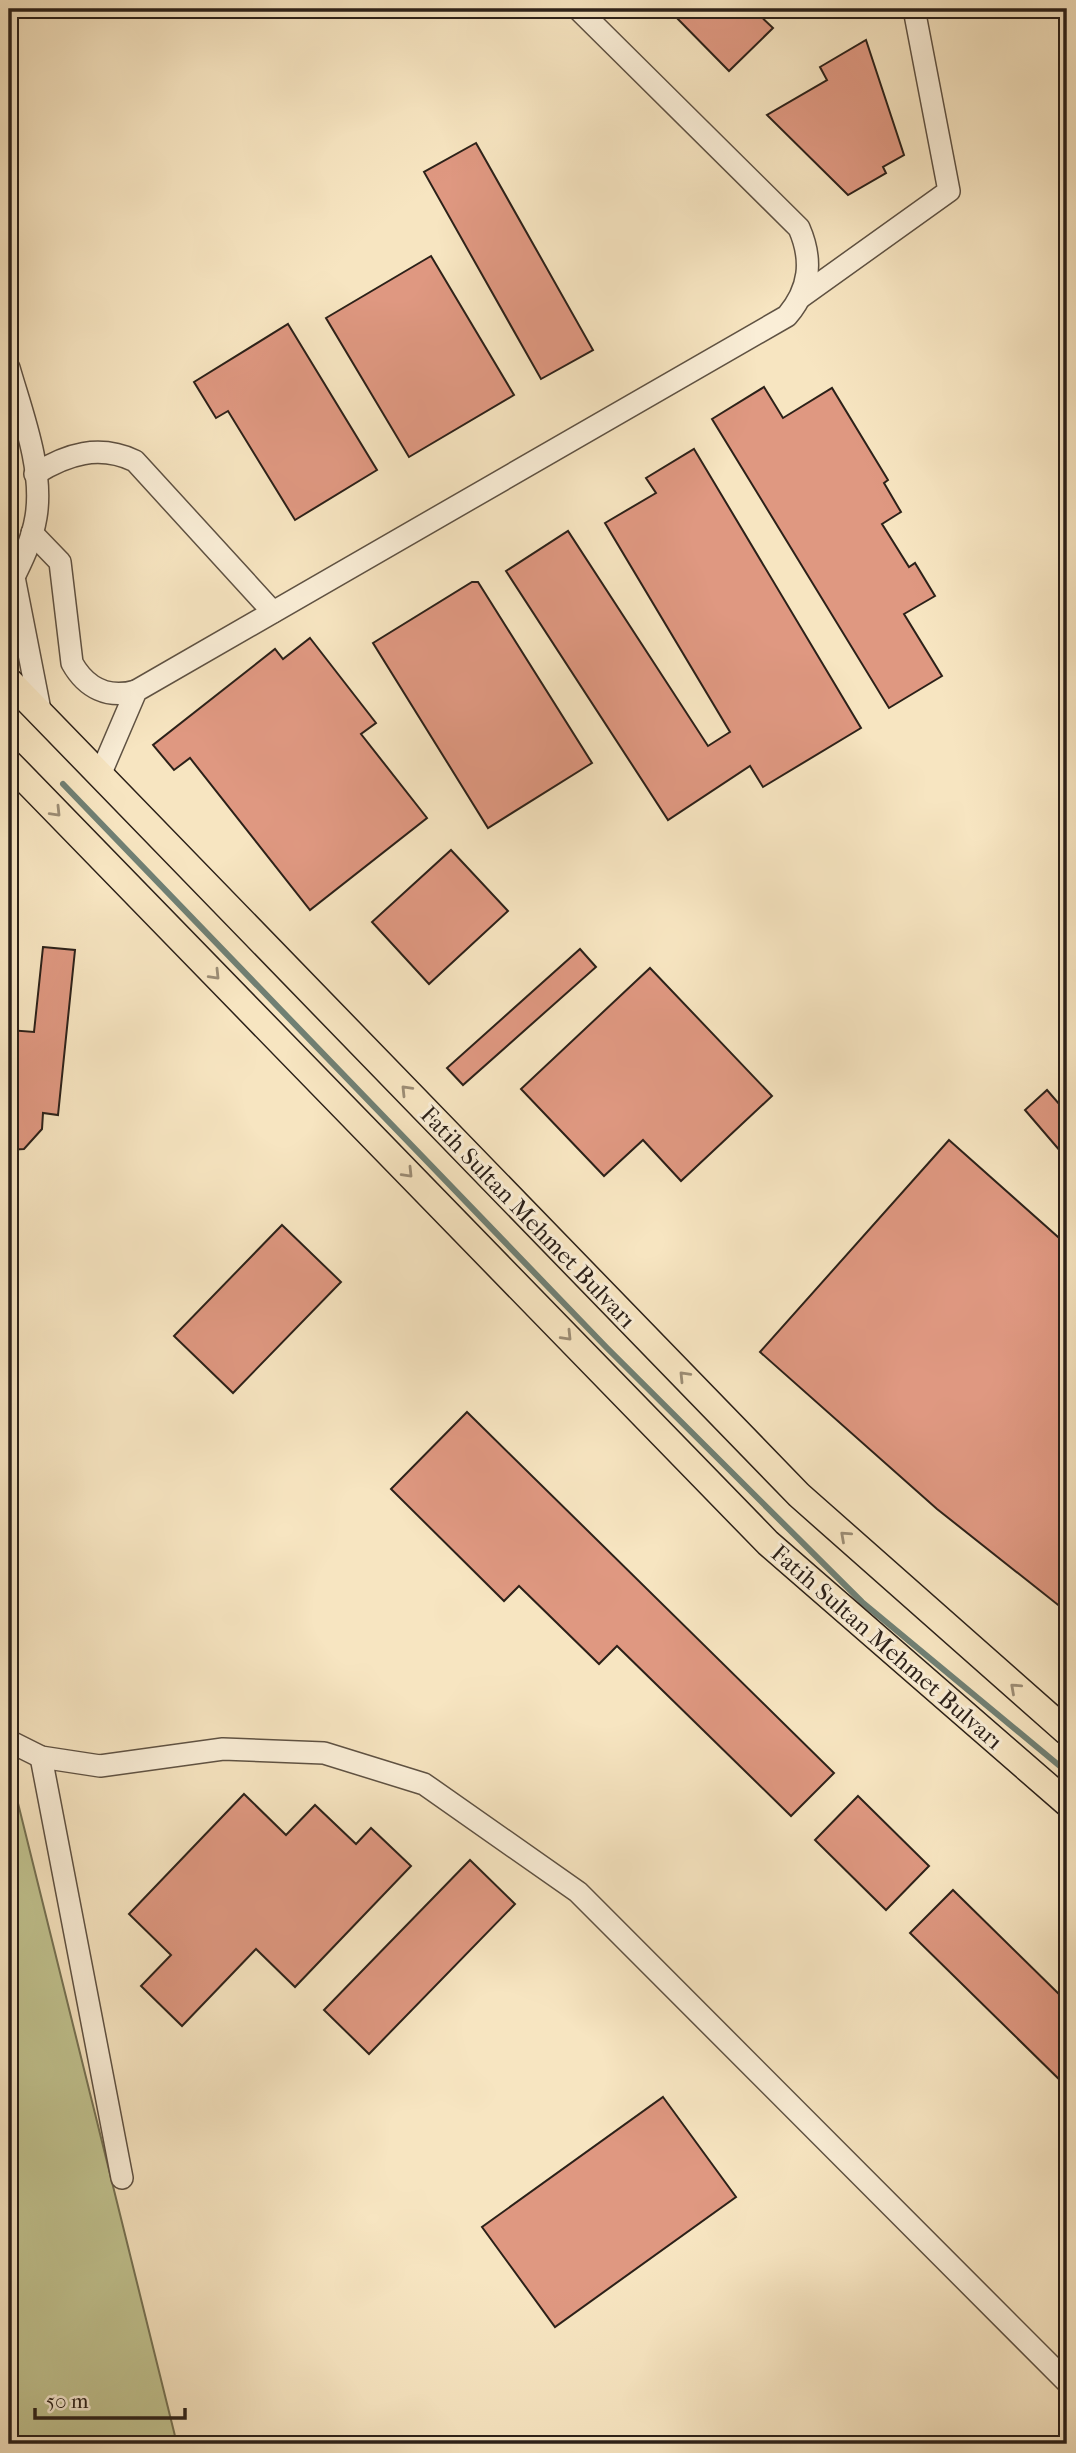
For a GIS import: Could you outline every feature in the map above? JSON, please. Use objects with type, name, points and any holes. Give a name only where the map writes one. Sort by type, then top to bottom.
[{"type":"main road","name":"Fatih Sultan Mehmet Bulvarı","points":[[9,681],[799,1495],[1067,1732]]},
{"type":"main road","name":"Fatih Sultan Mehmet Bulvarı","points":[[9,763],[768,1543],[1067,1804]]},
{"type":"street","points":[[578,9],[799,228],[808,262],[808,275],[801,297]]},
{"type":"street","points":[[32,533],[60,562],[72,663],[78,673],[84,681],[103,692],[113,695],[136,691],[787,316],[801,297],[949,191],[914,9]]},
{"type":"street","points":[[9,368],[34,456],[37,514],[32,533],[11,582],[41,715]]},
{"type":"street","points":[[35,474],[72,455],[87,452],[113,453],[135,460],[273,612]]},
{"type":"street","points":[[9,550],[32,533]]},
{"type":"street","points":[[100,775],[136,691]]},
{"type":"street","points":[[9,1741],[41,1757],[100,1766],[223,1749],[324,1753],[424,1784],[578,1892],[1067,2382]]},
{"type":"street","points":[[41,1757],[122,2178]]},
{"type":"green space","points":[[9,1773],[11,1775],[177,2444],[9,2444]]},
{"type":"building","points":[[668,9],[753,9],[773,28],[729,71]]},
{"type":"building","points":[[866,40],[904,155],[883,167],[886,173],[848,195],[767,115],[827,80],[820,67]]},
{"type":"building","points":[[476,143],[593,350],[541,379],[424,172]]},
{"type":"building","points":[[431,256],[514,395],[409,457],[326,318]]},
{"type":"building","points":[[288,324],[377,470],[295,520],[228,411],[216,418],[194,382]]},
{"type":"building","points":[[764,387],[783,418],[832,388],[888,480],[884,483],[901,512],[882,524],[909,567],[915,563],[935,596],[904,614],[942,676],[889,708],[712,419]]},
{"type":"building","points":[[694,449],[861,728],[763,787],[750,766],[668,820],[506,571],[568,531],[708,746],[730,732],[605,523],[656,493],[646,478]]},
{"type":"building","points":[[472,582],[478,582],[592,763],[488,828],[373,643]]},
{"type":"building","points":[[310,638],[376,723],[361,734],[427,818],[310,910],[190,758],[174,770],[153,745],[275,649],[283,659]]},
{"type":"building","points":[[451,850],[508,911],[429,984],[372,922]]},
{"type":"building","points":[[43,947],[75,950],[58,1115],[43,1113],[42,1129],[24,1149],[9,1150],[9,1030],[34,1032]]},
{"type":"building","points":[[580,949],[596,967],[463,1085],[447,1068]]},
{"type":"building","points":[[650,968],[772,1096],[681,1181],[643,1140],[604,1176],[521,1089]]},
{"type":"building","points":[[1047,1090],[1067,1113],[1067,1159],[1025,1110]]},
{"type":"building","points":[[949,1140],[1067,1245],[1067,1612],[937,1509],[760,1352]]},
{"type":"building","points":[[282,1225],[341,1282],[233,1393],[174,1336]]},
{"type":"building","points":[[467,1412],[834,1773],[791,1816],[617,1646],[599,1664],[519,1586],[504,1601],[391,1489]]},
{"type":"building","points":[[244,1794],[286,1835],[315,1805],[356,1844],[371,1828],[411,1866],[295,1987],[256,1949],[182,2026],[141,1986],[171,1955],[129,1914]]},
{"type":"building","points":[[858,1796],[929,1866],[886,1910],[815,1840]]},
{"type":"building","points":[[470,1860],[515,1904],[369,2054],[324,2010]]},
{"type":"building","points":[[953,1890],[1067,2002],[1067,2087],[910,1933]]},
{"type":"building","points":[[663,2097],[736,2197],[555,2327],[482,2227]]},
{"type":"waterway","points":[[63,784],[607,1348],[862,1602],[1067,1772]]}]
